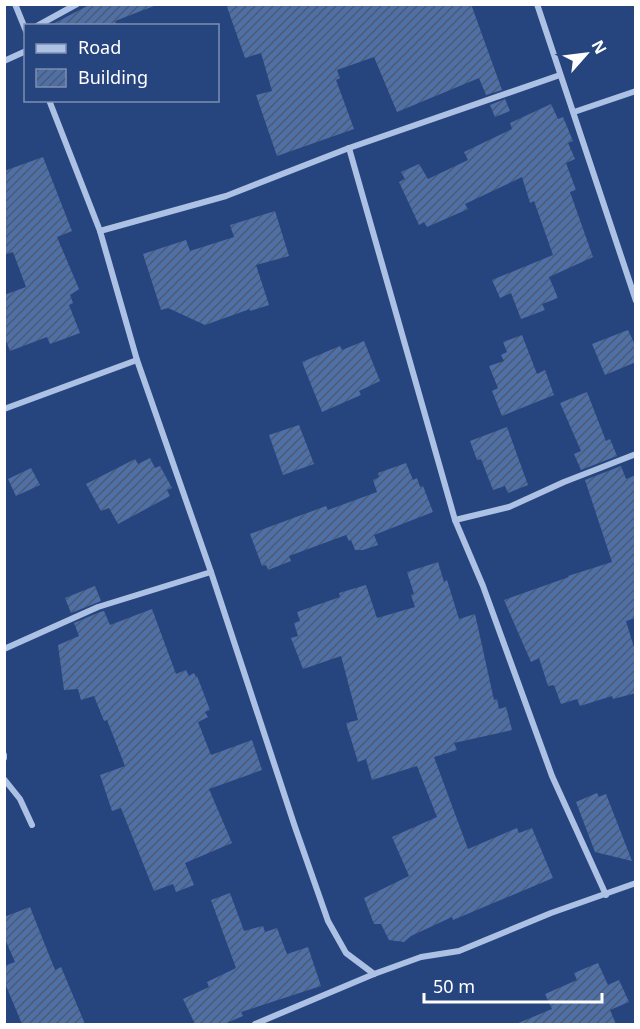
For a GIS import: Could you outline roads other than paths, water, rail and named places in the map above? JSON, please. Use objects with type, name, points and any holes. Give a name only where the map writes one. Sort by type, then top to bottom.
[{"type":"street","points":[[15,4],[24,26]]},
{"type":"street","points":[[41,24],[76,4]]},
{"type":"street","points":[[537,4],[636,301]]},
{"type":"street","points":[[4,61],[24,52]]},
{"type":"street","points":[[100,231],[226,196],[349,148],[560,75]]},
{"type":"street","points":[[574,112],[636,91]]},
{"type":"street","points":[[50,102],[100,231],[137,360],[328,921],[346,953],[374,974]]},
{"type":"street","points":[[349,148],[455,520],[483,586],[552,776],[606,895]]},
{"type":"street","points":[[4,409],[137,360]]},
{"type":"street","points":[[455,520],[509,507],[564,482],[636,454]]},
{"type":"street","points":[[4,649],[98,607],[210,572]]},
{"type":"street","points":[[4,779],[20,800],[32,825]]},
{"type":"street","points":[[255,1024],[374,974],[421,957],[459,951],[551,913],[636,883]]}]
